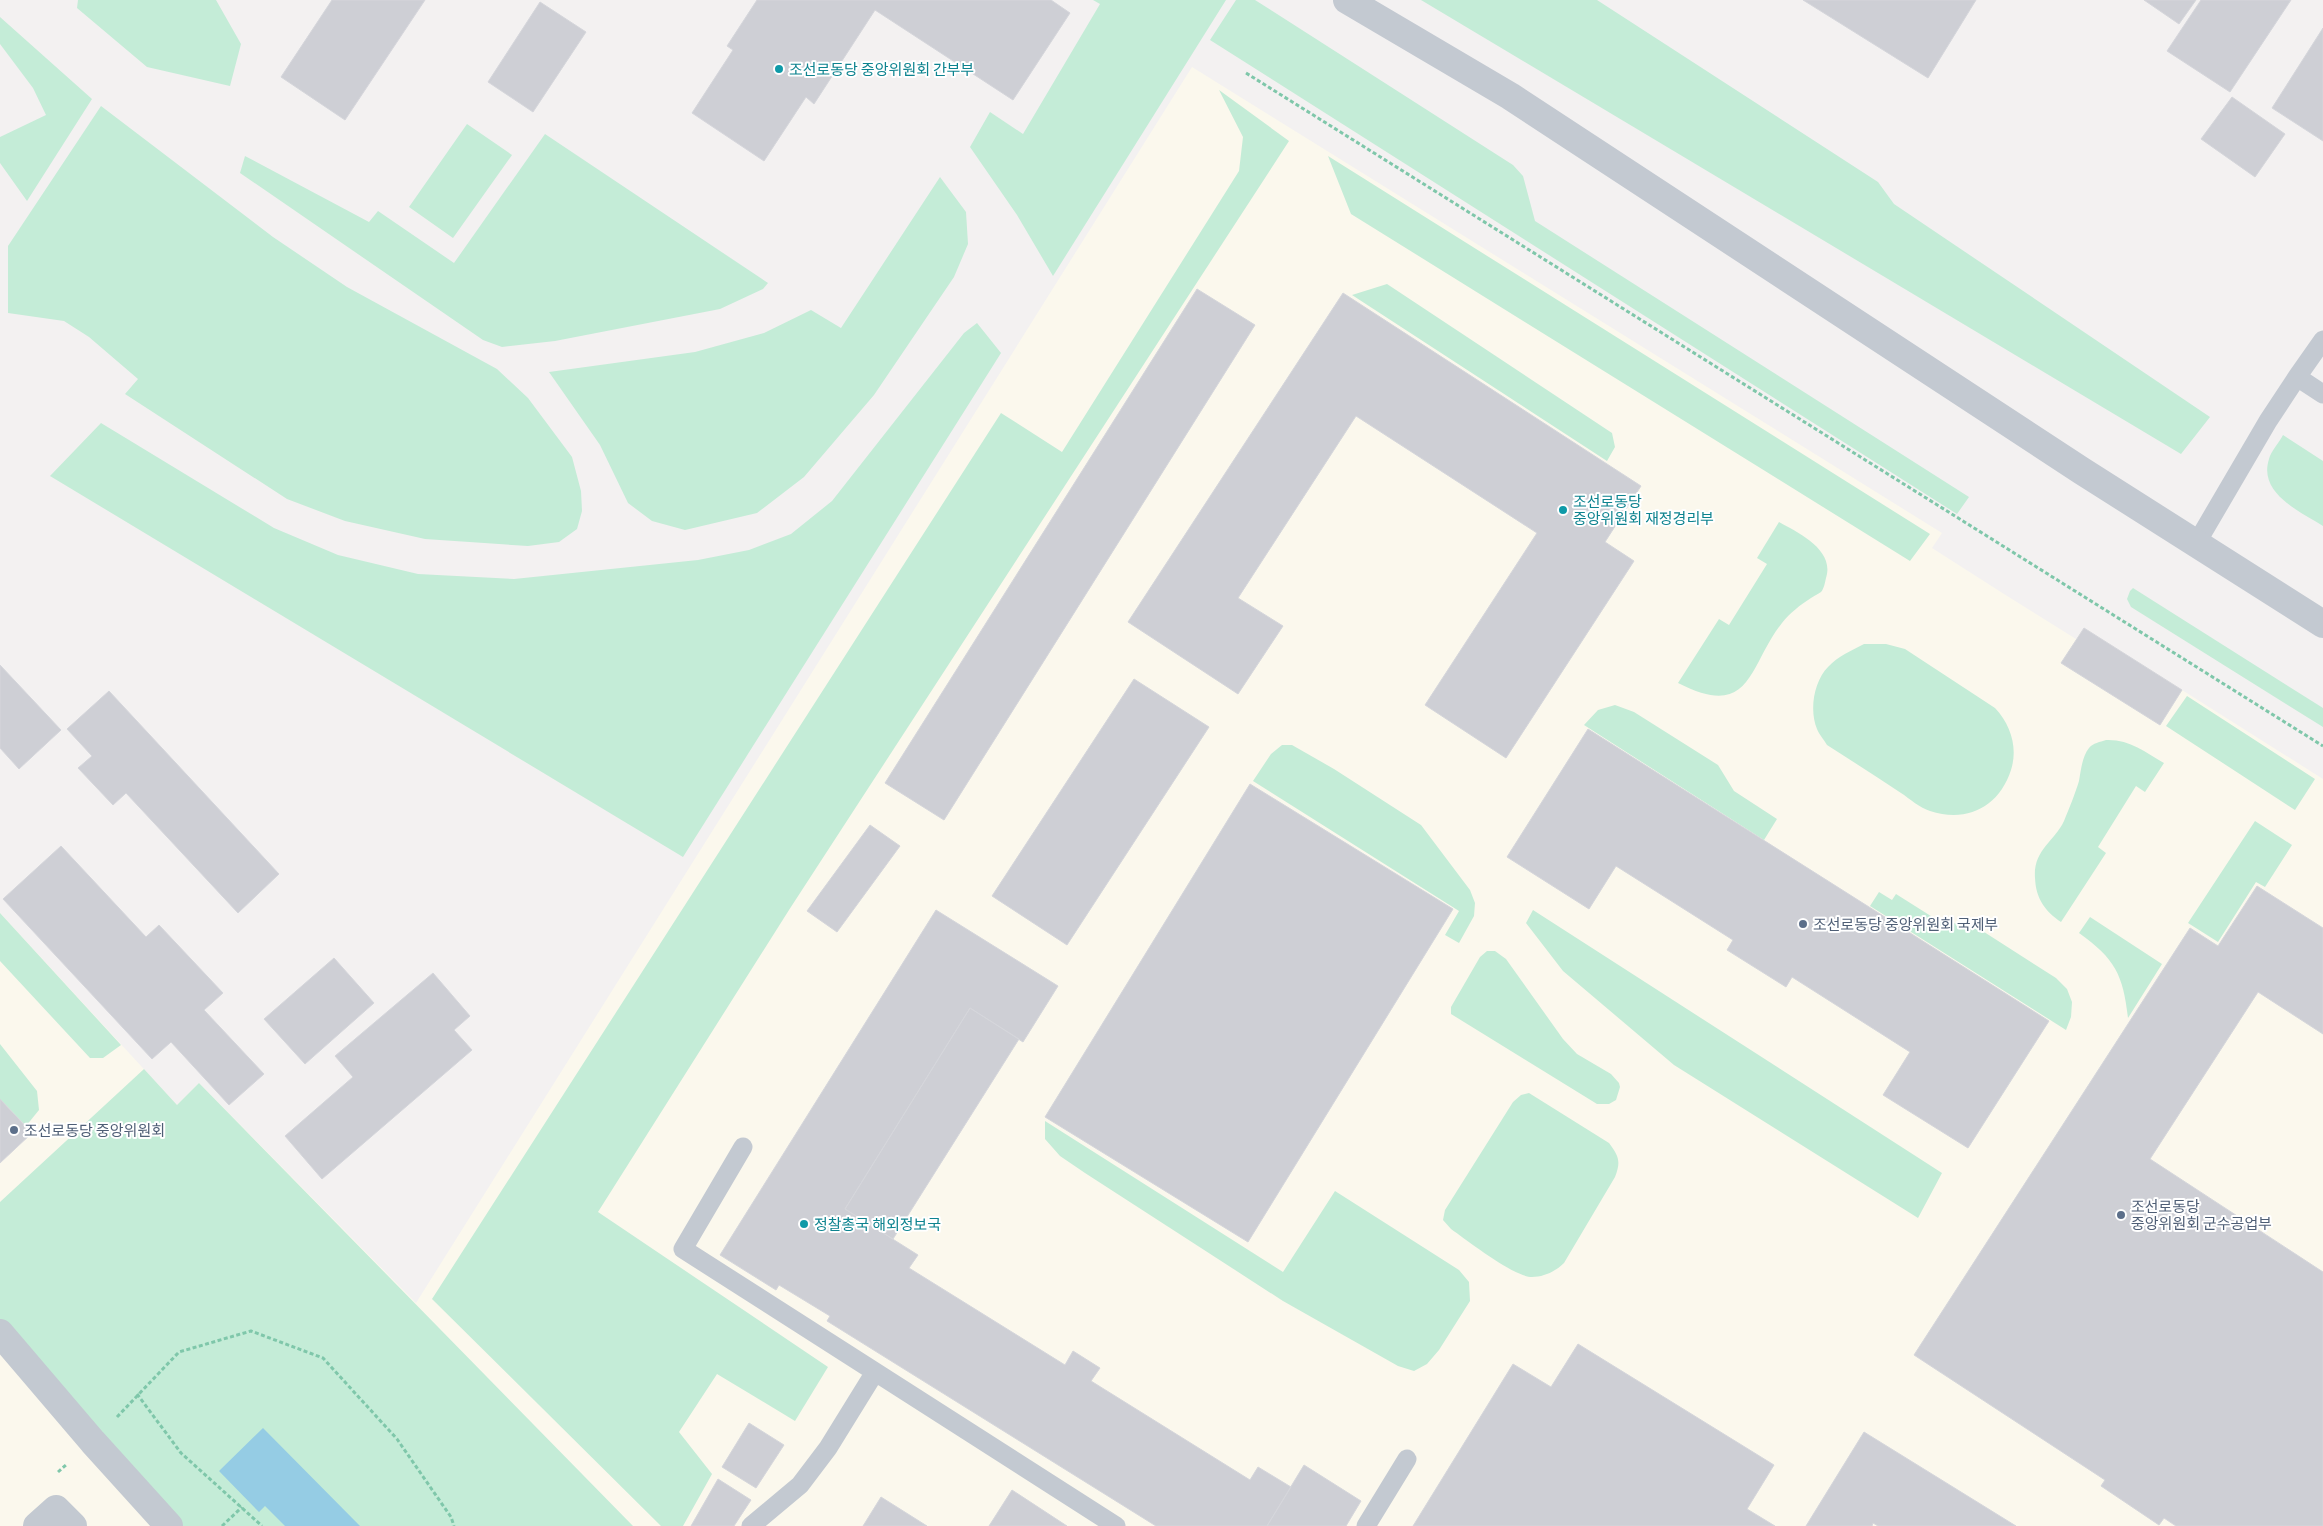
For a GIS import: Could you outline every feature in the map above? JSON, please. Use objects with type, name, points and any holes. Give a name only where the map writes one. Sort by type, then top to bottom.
[{"type":"street","points":[[1347,0],[1510,96],[2074,466],[2323,624]]},
{"type":"street","points":[[0,1333],[168,1526]]},
{"type":"street","points":[[37,1526],[56,1508],[73,1526]]},
{"type":"lane","points":[[2196,544],[2268,421],[2323,340]]},
{"type":"lane","points":[[2297,378],[2323,394]]},
{"type":"lane","points":[[743,1147],[683,1249],[1116,1526]]},
{"type":"lane","points":[[752,1526],[800,1485],[828,1448],[875,1372]]},
{"type":"lane","points":[[1366,1526],[1407,1459]]},
{"type":"path","points":[[1246,73],[2323,746]]},
{"type":"path","points":[[262,1526],[181,1453],[137,1394],[179,1352],[251,1331],[323,1358],[397,1439],[451,1517],[454,1526]]},
{"type":"path","points":[[222,1526],[242,1507]]},
{"type":"shaded area","points":[[1192,67],[1942,533],[1932,548],[2004,594],[2076,639],[2084,628],[2323,779],[2323,1526],[0,1526],[0,913],[177,1105],[199,1083],[416,1303]]},
{"type":"green space","points":[[78,0],[216,0],[241,44],[230,86],[147,67],[77,8]]},
{"type":"green space","points":[[1093,0],[1226,0],[1053,276],[1017,215],[970,147],[990,112],[1023,134],[1100,4]]},
{"type":"green space","points":[[1236,0],[1255,0],[1513,165],[1523,176],[1535,221],[1969,497],[1957,514],[1210,40]]},
{"type":"green space","points":[[1421,0],[1597,0],[1878,182],[1894,204],[2210,417],[2181,454]]},
{"type":"green space","points":[[0,17],[92,99],[27,201],[0,163],[0,137],[46,115],[33,88],[0,44]]},
{"type":"green space","points":[[1219,90],[1289,141],[789,910],[598,1212],[828,1367],[795,1421],[717,1374],[679,1432],[712,1474],[683,1526],[661,1526],[432,1299],[1001,413],[1062,452],[1239,171],[1243,137]]},
{"type":"green space","points":[[101,106],[273,237],[347,287],[497,369],[528,398],[572,457],[581,491],[582,511],[577,529],[559,542],[528,546],[425,539],[345,521],[287,499],[125,394],[138,379],[89,337],[64,321],[8,313],[8,246]]},
{"type":"green space","points":[[467,124],[512,155],[453,238],[409,207]]},
{"type":"green space","points":[[545,134],[768,283],[763,289],[720,309],[555,341],[502,347],[483,340],[240,173],[245,156],[369,222],[378,211],[454,263]]},
{"type":"green space","points":[[1328,156],[1930,534],[1910,561],[1351,214]]},
{"type":"green space","points":[[940,177],[966,212],[968,244],[954,277],[874,395],[804,477],[757,513],[685,530],[652,521],[628,503],[600,445],[549,372],[695,352],[764,333],[811,310],[841,328]]},
{"type":"green space","points":[[1387,284],[1612,433],[1615,447],[1607,461],[1352,295]]},
{"type":"green space","points":[[977,323],[1001,353],[683,857],[50,476],[101,423],[274,528],[338,555],[418,574],[514,579],[698,560],[749,550],[791,534],[832,501],[964,333]]},
{"type":"green space","points":[[2283,435],[2323,461],[2323,526],[2283,500],[2269,482],[2267,471],[2269,459]]},
{"type":"green space","points":[[1779,522],[1805,537],[1820,551],[1825,559],[1827,568],[1822,591],[1799,606],[1785,619],[1771,639],[1754,671],[1745,683],[1734,692],[1721,696],[1702,693],[1678,683],[1719,619],[1729,625],[1767,564],[1757,558]]},
{"type":"green space","points":[[2133,588],[2323,708],[2323,727],[2131,607],[2127,599]]},
{"type":"green space","points":[[1864,644],[1886,644],[1905,649],[1995,708],[2001,715],[2012,737],[2013,762],[2006,783],[1990,802],[1980,809],[1957,815],[1926,810],[1827,745],[1818,731],[1813,713],[1816,688],[1823,673],[1832,663]]},
{"type":"green space","points":[[2187,696],[2315,779],[2295,810],[2166,726]]},
{"type":"green space","points":[[1615,705],[1634,712],[1718,765],[1734,791],[1777,819],[1764,840],[1584,725],[1598,710]]},
{"type":"green space","points":[[2106,740],[2129,744],[2164,763],[2145,792],[2136,786],[2098,847],[2106,853],[2061,922],[2046,909],[2039,898],[2035,868],[2041,853],[2064,821],[2079,781],[2085,755],[2093,745]]},
{"type":"green space","points":[[1282,745],[1292,745],[1334,769],[1421,825],[1470,890],[1475,903],[1474,916],[1459,943],[1445,935],[1459,911],[1253,781],[1271,754]]},
{"type":"green space","points":[[2255,821],[2292,845],[2265,887],[2256,882],[2218,942],[2188,923]]},
{"type":"green space","points":[[1879,892],[1892,900],[1896,894],[1934,918],[1981,930],[2056,978],[2067,989],[2072,1002],[2071,1017],[2066,1030],[1870,906]]},
{"type":"green space","points":[[1533,910],[1942,1173],[1918,1218],[1674,1065],[1563,971],[1526,923]]},
{"type":"green space","points":[[0,913],[121,1045],[103,1058],[90,1058],[0,961]]},
{"type":"green space","points":[[2090,917],[2162,964],[2128,1018],[2123,990],[2115,969],[2101,951],[2079,933]]},
{"type":"green space","points":[[1487,951],[1495,951],[1506,959],[1563,1039],[1577,1054],[1611,1074],[1619,1083],[1620,1087],[1616,1100],[1609,1104],[1597,1104],[1451,1014],[1451,1007],[1480,957]]},
{"type":"green space","points":[[0,1044],[37,1091],[39,1110],[26,1126],[0,1099]]},
{"type":"green space","points":[[144,1069],[177,1105],[199,1083],[633,1526],[169,1526],[0,1333],[0,1202]]},
{"type":"green space","points":[[1529,1093],[1609,1143],[1618,1159],[1615,1177],[1564,1263],[1550,1273],[1532,1277],[1503,1265],[1451,1229],[1443,1220],[1445,1210],[1513,1102],[1521,1095]]},
{"type":"green space","points":[[1045,1121],[1283,1272],[1335,1191],[1459,1270],[1469,1282],[1470,1301],[1439,1350],[1427,1364],[1414,1371],[1398,1366],[1283,1301],[1060,1156],[1045,1139]]},
{"type":"water","points":[[263,1428],[360,1526],[285,1526],[265,1506],[259,1512],[219,1471]]},
{"type":"building","points":[[332,0],[425,0],[345,120],[281,77]]},
{"type":"building","name":"조선로동당 중앙위원회 간부부","points":[[757,0],[1051,0],[1070,13],[1013,100],[875,10],[814,104],[806,97],[764,161],[692,113],[733,50],[727,46]]},
{"type":"building","points":[[1803,0],[1976,0],[1928,78]]},
{"type":"building","points":[[2144,0],[2196,0],[2179,24]]},
{"type":"building","points":[[2201,0],[2291,0],[2230,92],[2167,51]]},
{"type":"building","points":[[540,2],[586,32],[533,112],[488,82]]},
{"type":"building","points":[[2323,28],[2323,141],[2272,108]]},
{"type":"building","points":[[2232,97],[2285,134],[2255,177],[2201,139]]},
{"type":"building","points":[[1197,289],[1255,325],[944,820],[885,783]]},
{"type":"building","name":"조선로동당 중앙위원회 재정경리부","points":[[1343,293],[1641,486],[1605,542],[1634,561],[1506,758],[1425,705],[1537,533],[1356,416],[1238,598],[1283,626],[1238,694],[1128,622]]},
{"type":"building","points":[[2084,628],[2182,690],[2160,725],[2061,663]]},
{"type":"building","points":[[0,665],[61,730],[19,769],[0,748]]},
{"type":"building","points":[[1134,679],[1209,727],[1067,945],[992,896]]},
{"type":"building","points":[[109,691],[279,874],[238,913],[126,793],[113,805],[78,768],[92,756],[67,729]]},
{"type":"building","name":"조선로동당 중앙위원회 국제부","points":[[1588,729],[2049,1021],[1968,1148],[1883,1095],[1910,1052],[1792,977],[1786,987],[1727,950],[1733,940],[1616,866],[1589,909],[1507,857]]},
{"type":"building","points":[[1250,784],[1453,909],[1248,1242],[1045,1117]]},
{"type":"building","points":[[870,825],[900,846],[837,932],[807,911]]},
{"type":"building","points":[[61,846],[146,937],[159,925],[223,993],[204,1010],[264,1074],[229,1105],[171,1042],[152,1059],[3,899]]},
{"type":"building","name":"조선로동당 중앙위원회 군수공업부","points":[[2257,886],[2323,928],[2323,1034],[2258,992],[2150,1159],[2323,1272],[2323,1526],[2176,1526],[2164,1518],[2159,1525],[2101,1486],[2105,1480],[1914,1355],[2190,928],[2218,946]]},
{"type":"building","name":"정찰총국 해외정보국","points":[[936,910],[1058,986],[1023,1042],[970,1008],[845,1209],[918,1255],[909,1268],[1065,1365],[1073,1351],[1100,1368],[1091,1381],[1250,1480],[1258,1467],[1291,1487],[1267,1526],[1156,1526],[827,1321],[830,1316],[779,1285],[776,1290],[720,1255]]},
{"type":"building","points":[[334,958],[374,1003],[305,1064],[264,1019]]},
{"type":"building","points":[[433,973],[470,1016],[454,1030],[472,1050],[322,1179],[285,1136],[353,1077],[335,1056]]},
{"type":"building","name":"정찰총국 해외정보국","points":[[970,1008],[1019,1039],[893,1239],[845,1209]]},
{"type":"building","name":"조선로동당 중앙위원회","points":[[0,1099],[32,1133],[0,1163]]},
{"type":"building","points":[[1578,1344],[1774,1465],[1747,1509],[1775,1526],[1413,1526],[1513,1364],[1551,1387]]},
{"type":"building","points":[[749,1423],[784,1445],[756,1488],[722,1467]]},
{"type":"building","points":[[1864,1432],[2016,1526],[1878,1526],[1873,1523],[1872,1526],[1806,1526]]},
{"type":"building","points":[[1304,1465],[1361,1501],[1346,1526],[1267,1526]]},
{"type":"building","points":[[718,1479],[751,1500],[734,1526],[691,1526]]},
{"type":"building","points":[[1012,1490],[1067,1526],[989,1526]]},
{"type":"building","points":[[881,1497],[927,1526],[863,1526]]},
{"type":"place","name":"조선로동당 중앙위원회 간부부","points":[[779,69]]},
{"type":"place","name":"조선로동당 중앙위원회 재정경리부","points":[[1563,510]]},
{"type":"place","name":"조선로동당 중앙위원회 국제부","points":[[1803,924]]},
{"type":"place","name":"조선로동당 중앙위원회","points":[[14,1130]]},
{"type":"place","name":"조선로동당 중앙위원회 군수공업부","points":[[2121,1215]]},
{"type":"place","name":"정찰총국 해외정보국","points":[[804,1224]]}]
